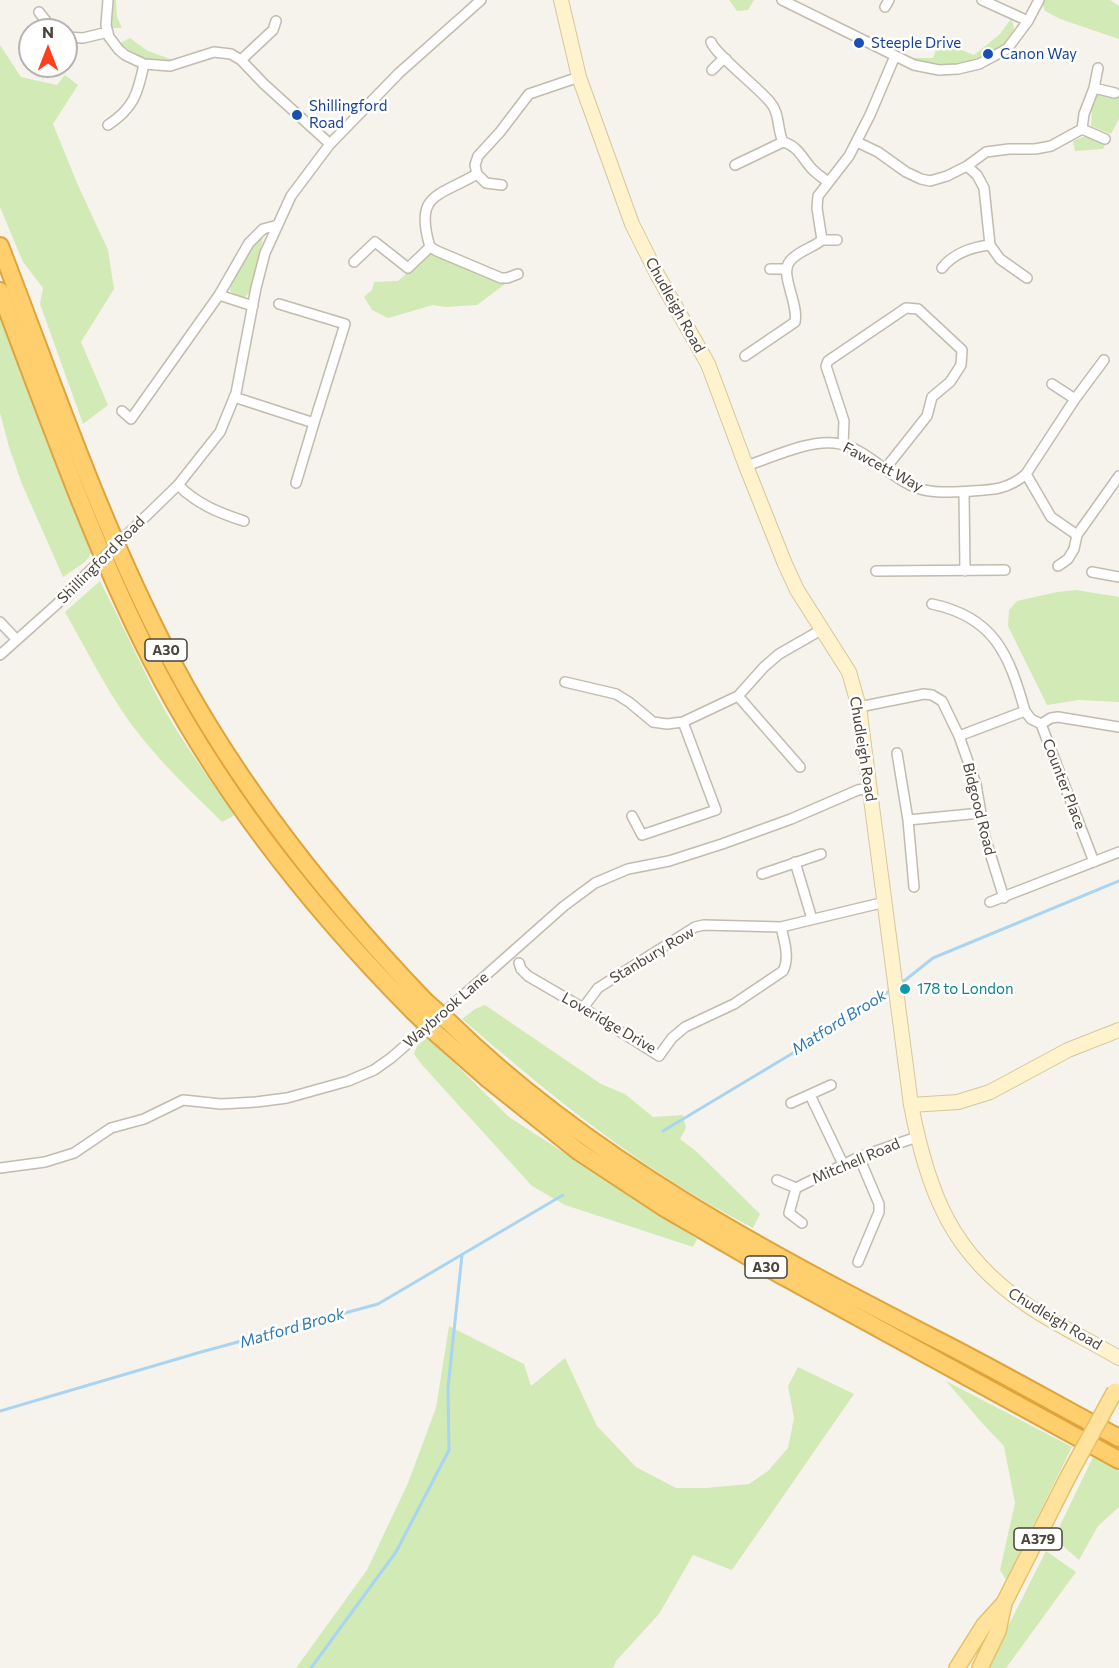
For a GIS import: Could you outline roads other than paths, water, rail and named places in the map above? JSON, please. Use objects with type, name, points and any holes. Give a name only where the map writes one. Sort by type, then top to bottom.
[{"type":"highway","name":"A30","points":[[0,246],[80,456],[130,577],[162,643],[208,725],[257,802],[419,1005]]},
{"type":"highway","name":"A30","points":[[0,291],[76,491],[133,621],[182,714],[248,816],[284,867],[329,922],[444,1029],[488,1079],[578,1151],[663,1207],[780,1274],[1119,1460]]},
{"type":"highway","name":"A30","points":[[444,1029],[617,1158],[691,1206],[860,1300],[1017,1381],[1119,1438]]},
{"type":"main road","name":"A379","points":[[957,1668],[984,1625],[1004,1603],[1117,1387]]},
{"type":"main road","name":"A379","points":[[980,1668],[998,1631],[1004,1603]]},
{"type":"street","points":[[108,0],[106,16],[108,32],[110,40],[118,50],[144,64],[170,66],[191,58],[221,52],[231,54],[242,60],[264,84],[330,144]]},
{"type":"street","name":"Shillingford Road","points":[[0,655],[57,604],[178,485],[220,432],[234,397],[265,253],[291,196],[330,144],[399,73],[482,0]]},
{"type":"street","name":"Chudleigh Road","points":[[561,0],[579,77],[632,224],[657,274],[708,364],[746,466],[797,590],[849,672],[859,707],[911,1105],[927,1174],[941,1209],[960,1242],[980,1267],[998,1284],[1029,1307],[1119,1358]]},
{"type":"street","points":[[782,0],[895,56],[927,69],[939,70],[962,69],[988,60],[1007,49],[1028,21],[1039,0]]},
{"type":"street","points":[[982,0],[1028,21]]},
{"type":"street","points":[[39,12],[44,18]]},
{"type":"street","points":[[242,60],[273,30],[276,21]]},
{"type":"street","points":[[78,38],[108,32]]},
{"type":"street","points":[[711,42],[715,51],[772,104],[783,142],[798,150],[814,171],[828,182]]},
{"type":"street","points":[[822,240],[816,203],[818,196],[857,142],[895,56]]},
{"type":"street","points":[[712,70],[726,59]]},
{"type":"street","points":[[108,125],[123,115],[133,102],[139,89],[144,64]]},
{"type":"street","points":[[1082,129],[1084,114],[1098,68]]},
{"type":"street","points":[[502,185],[486,183],[477,174],[475,165],[478,156],[501,132],[529,94],[579,77]]},
{"type":"street","points":[[1094,87],[1115,93]]},
{"type":"street","points":[[857,142],[878,152],[906,172],[925,180],[942,178],[967,166],[986,152],[1051,146],[1082,129]]},
{"type":"street","points":[[1082,129],[1105,139]]},
{"type":"street","points":[[735,165],[783,142]]},
{"type":"street","points":[[967,166],[977,175],[984,188],[990,245],[1000,259],[1027,278]]},
{"type":"street","points":[[430,247],[424,215],[429,202],[477,174]]},
{"type":"street","points":[[122,411],[131,419],[219,295],[249,243],[263,230],[278,225]]},
{"type":"street","points":[[745,356],[795,322],[796,309],[786,269],[789,262],[797,254],[822,240],[837,240]]},
{"type":"street","points":[[354,262],[375,242],[408,268],[430,247]]},
{"type":"street","points":[[942,268],[948,261],[960,254],[990,245]]},
{"type":"street","points":[[430,247],[501,278],[518,274]]},
{"type":"street","points":[[770,269],[786,269]]},
{"type":"street","points":[[219,295],[253,306]]},
{"type":"street","points":[[279,304],[345,324],[296,483]]},
{"type":"street","points":[[843,444],[844,421],[826,366],[828,361],[906,308],[918,309],[962,350],[961,364],[950,382],[932,397],[927,416],[885,469]]},
{"type":"street","name":"Fawcett Way","points":[[746,466],[822,442],[843,444],[857,450],[915,487],[928,491],[998,490],[1026,474],[1075,399],[1104,360]]},
{"type":"street","points":[[1052,384],[1075,399]]},
{"type":"street","points":[[234,397],[314,423]]},
{"type":"street","points":[[1026,474],[1051,517],[1077,535]]},
{"type":"street","points":[[1058,566],[1068,559],[1074,549],[1077,535],[1119,476]]},
{"type":"street","points":[[178,485],[188,495],[215,512],[244,521]]},
{"type":"street","points":[[964,492],[965,571]]},
{"type":"street","points":[[876,571],[1005,570]]},
{"type":"street","points":[[1092,572],[1119,577]]},
{"type":"street","points":[[932,604],[953,609],[968,616],[981,624],[997,642],[1011,669],[1025,711],[959,736]]},
{"type":"street","points":[[0,622],[17,640]]},
{"type":"street","points":[[565,682],[616,694],[653,722],[667,724],[683,722],[738,696],[780,654],[821,630]]},
{"type":"street","name":"Bidgood Road","points":[[859,707],[908,696],[932,695],[942,701],[959,736],[976,784],[985,837],[1004,898]]},
{"type":"street","points":[[738,696],[800,767]]},
{"type":"street","name":"Counter Place","points":[[1025,711],[1031,719],[1041,724],[1094,862]]},
{"type":"street","points":[[1041,724],[1058,717],[1119,727]]},
{"type":"street","points":[[632,816],[642,835],[716,810],[683,722]]},
{"type":"street","points":[[897,753],[908,820],[914,887]]},
{"type":"street","name":"Waybrook Lane","points":[[0,1168],[45,1162],[74,1153],[111,1128],[144,1119],[183,1100],[221,1104],[287,1098],[364,1075],[399,1051],[564,906],[595,883],[628,869],[669,861],[722,844],[791,819],[858,790],[870,788]]},
{"type":"street","points":[[908,820],[981,813]]},
{"type":"street","points":[[990,902],[1119,852]]},
{"type":"street","points":[[762,874],[821,854]]},
{"type":"street","points":[[795,862],[812,920]]},
{"type":"street","name":"Stanbury Row","points":[[583,1008],[598,988],[695,927],[704,925],[781,927],[885,902]]},
{"type":"street","name":"Loveridge Drive","points":[[519,963],[528,976],[658,1056],[672,1038],[685,1027],[734,1004],[783,971],[786,966],[786,949],[781,927]]},
{"type":"street","points":[[911,1105],[958,1102],[990,1092],[1068,1050],[1119,1030]]},
{"type":"street","points":[[791,1103],[831,1085]]},
{"type":"street","points":[[810,1095],[843,1164]]},
{"type":"street","name":"Mitchell Road","points":[[802,1223],[789,1213],[796,1188],[859,1157],[917,1137]]},
{"type":"street","points":[[858,1262],[879,1212],[879,1204],[859,1157]]},
{"type":"street","name":"Mitchell Road","points":[[777,1180],[796,1188]]},
{"type":"waterway","name":"Matford Brook","points":[[899,985],[933,958],[1119,881]]},
{"type":"waterway","name":"Matford Brook","points":[[663,1131],[823,1035],[891,990]]},
{"type":"waterway","name":"Matford Brook","points":[[0,1411],[201,1352],[378,1304],[563,1195]]},
{"type":"waterway","points":[[311,1668],[396,1552],[449,1450],[448,1388],[462,1255]]},
{"type":"place","name":"Steeple Drive","points":[[859,43]]},
{"type":"place","name":"Canon Way","points":[[988,54]]},
{"type":"place","name":"Shillingford Road","points":[[297,115]]},
{"type":"place","name":"178 to London","points":[[905,989]]}]
